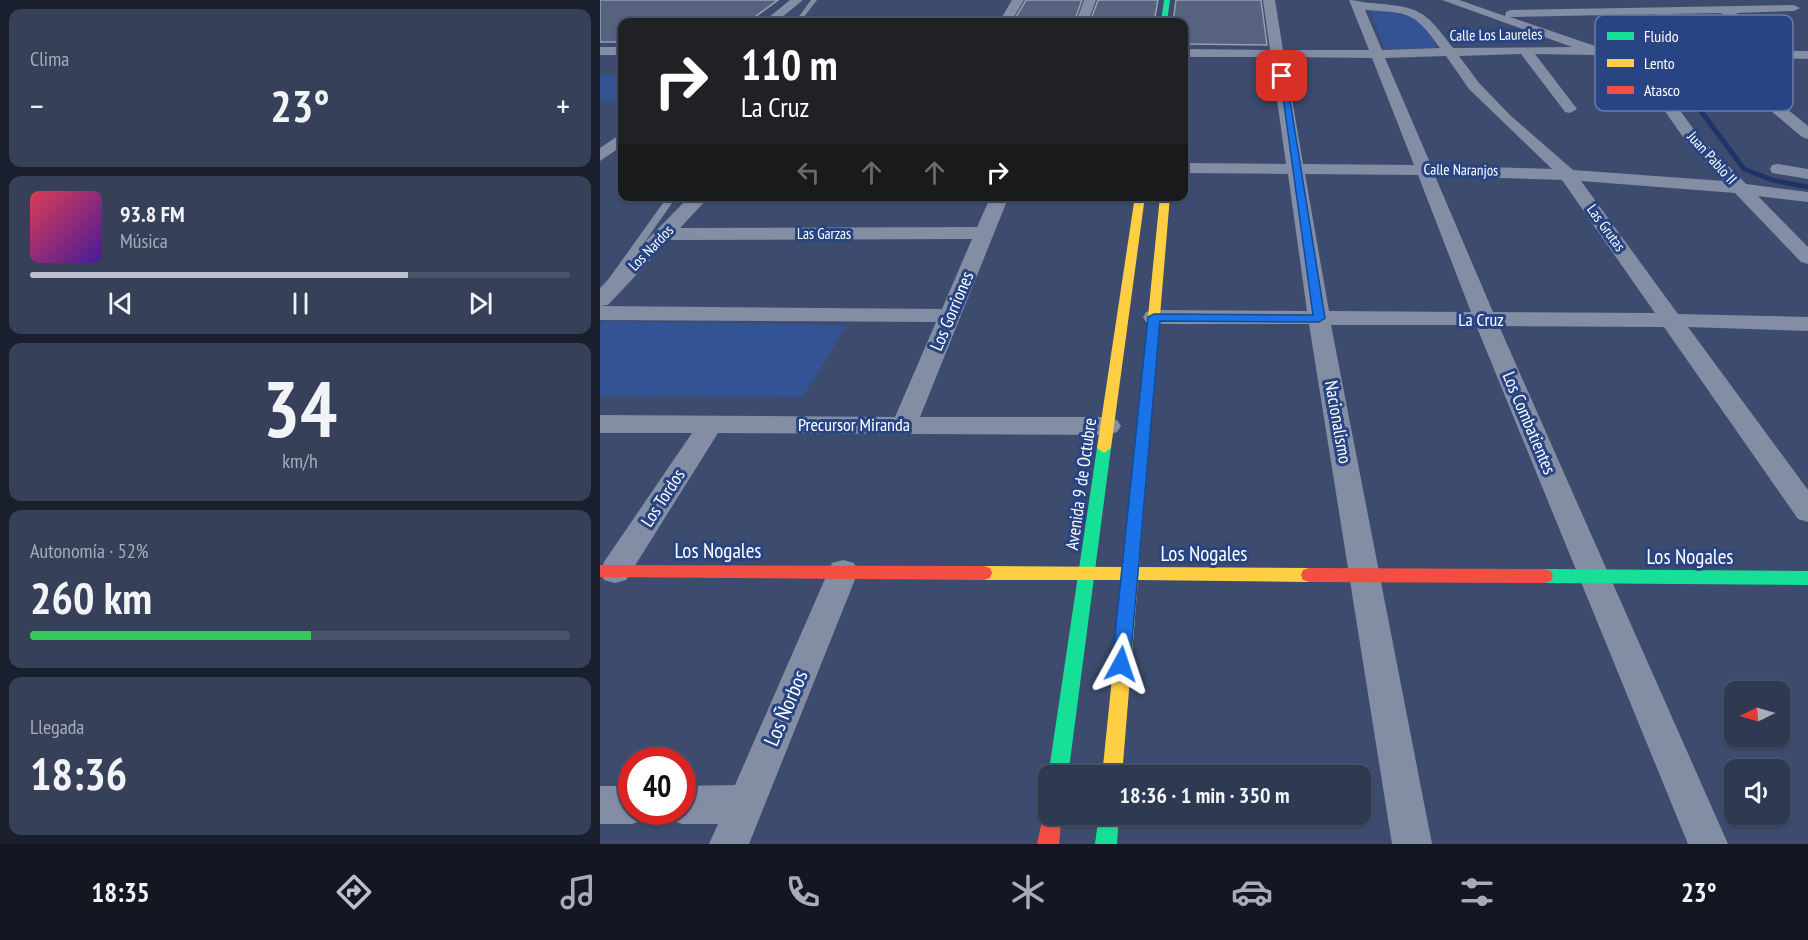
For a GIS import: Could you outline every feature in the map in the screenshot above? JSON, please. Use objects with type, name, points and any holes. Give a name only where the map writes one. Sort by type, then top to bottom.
[{"type":"street","points":[[774,18],[797,0]]},
{"type":"street","points":[[1007,18],[1018,0]]},
{"type":"street","points":[[1083,18],[1090,0]]},
{"type":"street","points":[[1165,18],[1167,0]]},
{"type":"street","name":"Nacionalismo","points":[[1269,0],[1298,169],[1319,318],[1412,844]]},
{"type":"street","name":"Juan Pablo II","points":[[1448,0],[1595,48]]},
{"type":"street","points":[[1471,0],[1511,14],[1794,8]]},
{"type":"street","points":[[1593,0],[1611,13]]},
{"type":"street","points":[[1776,0],[1808,16]]},
{"type":"street","name":"Las Grutas","points":[[1356,3],[1403,9],[1417,14],[1430,24],[1474,86],[1567,174],[1808,511]]},
{"type":"street","name":"Los Combatientes","points":[[1356,3],[1485,320],[1708,844]]},
{"type":"street","points":[[1724,10],[1731,15]]},
{"type":"street","points":[[1660,12],[1664,15]]},
{"type":"street","points":[[1525,50],[1570,109]]},
{"type":"street","name":"Calle Los Laureles","points":[[1188,53],[1376,54],[1525,50],[1595,51]]},
{"type":"street","points":[[600,51],[618,51]]},
{"type":"street","name":"Calle Los Laureles","points":[[1793,54],[1808,55]]},
{"type":"street","points":[[1793,58],[1808,69]]},
{"type":"street","name":"Juan Pablo II","points":[[1673,111],[1691,137],[1808,258]]},
{"type":"street","points":[[1780,111],[1808,134]]},
{"type":"street","points":[[604,162],[618,143]]},
{"type":"street","name":"Calle Naranjos","points":[[1188,168],[1567,174],[1737,186],[1808,197]]},
{"type":"street","points":[[1778,169],[1808,174]]},
{"type":"street","name":"Los Nardos","points":[[600,299],[696,201]]},
{"type":"street","name":"Los Gorriones","points":[[904,425],[998,201]]},
{"type":"street","name":"Avenida 9 de Octubre","points":[[1060,765],[1139,201]]},
{"type":"street","points":[[1113,765],[1165,201]]},
{"type":"street","name":"Las Garzas","points":[[664,234],[985,233]]},
{"type":"street","points":[[600,314],[950,316]]},
{"type":"street","name":"La Cruz","points":[[1154,317],[1672,320],[1808,324]]},
{"type":"street","name":"Precursor Miranda","points":[[600,424],[1108,426]]},
{"type":"street","name":"Los Tordos","points":[[608,571],[711,424]]},
{"type":"street","name":"Los Nogales","points":[[608,571],[1808,578]]},
{"type":"street","name":"Los Ñorbos","points":[[729,844],[843,572]]},
{"type":"street","points":[[696,805],[746,804]]},
{"type":"street","points":[[600,805],[618,805]]},
{"type":"street","points":[[1048,844],[1051,825]]},
{"type":"street","points":[[1106,844],[1108,825]]},
{"type":"lane","points":[[801,18],[814,0]]},
{"type":"lane","points":[[600,299],[669,201]]},
{"type":"shaded area","points":[[1370,9],[1411,16],[1426,28],[1436,48],[1385,49]]},
{"type":"shaded area","points":[[600,75],[618,75],[618,100],[600,101]]},
{"type":"shaded area","points":[[604,321],[847,325],[803,397],[600,396],[600,325]]},
{"type":"building","points":[[600,0],[778,0],[753,18],[618,18],[618,42],[600,42]]},
{"type":"building","points":[[1026,0],[1082,0],[1075,18],[1015,18]]},
{"type":"building","points":[[1098,0],[1158,0],[1155,18],[1091,18]]},
{"type":"building","points":[[1176,0],[1261,0],[1267,45],[1188,44],[1188,18],[1174,18]]},
{"type":"waterway","points":[[1701,111],[1744,169],[1772,180],[1808,187]]},
{"type":"traffic: fast","points":[[1165,18],[1167,0]]},
{"type":"traffic: fast","points":[[1060,765],[1104,448]]},
{"type":"traffic: fast","points":[[1545,576],[1808,578]]},
{"type":"traffic: fast","points":[[1106,844],[1108,825]]},
{"type":"traffic: slow","points":[[1104,448],[1139,201]]},
{"type":"traffic: slow","points":[[1113,765],[1165,201]]},
{"type":"traffic: slow","points":[[984,573],[1309,575]]},
{"type":"traffic: jam","points":[[600,571],[984,573]]},
{"type":"traffic: jam","points":[[1309,575],[1545,576]]},
{"type":"traffic: jam","points":[[1048,844],[1051,825]]},
{"type":"route","points":[[1121,664],[1154,317],[1319,318],[1282,76]]}]
